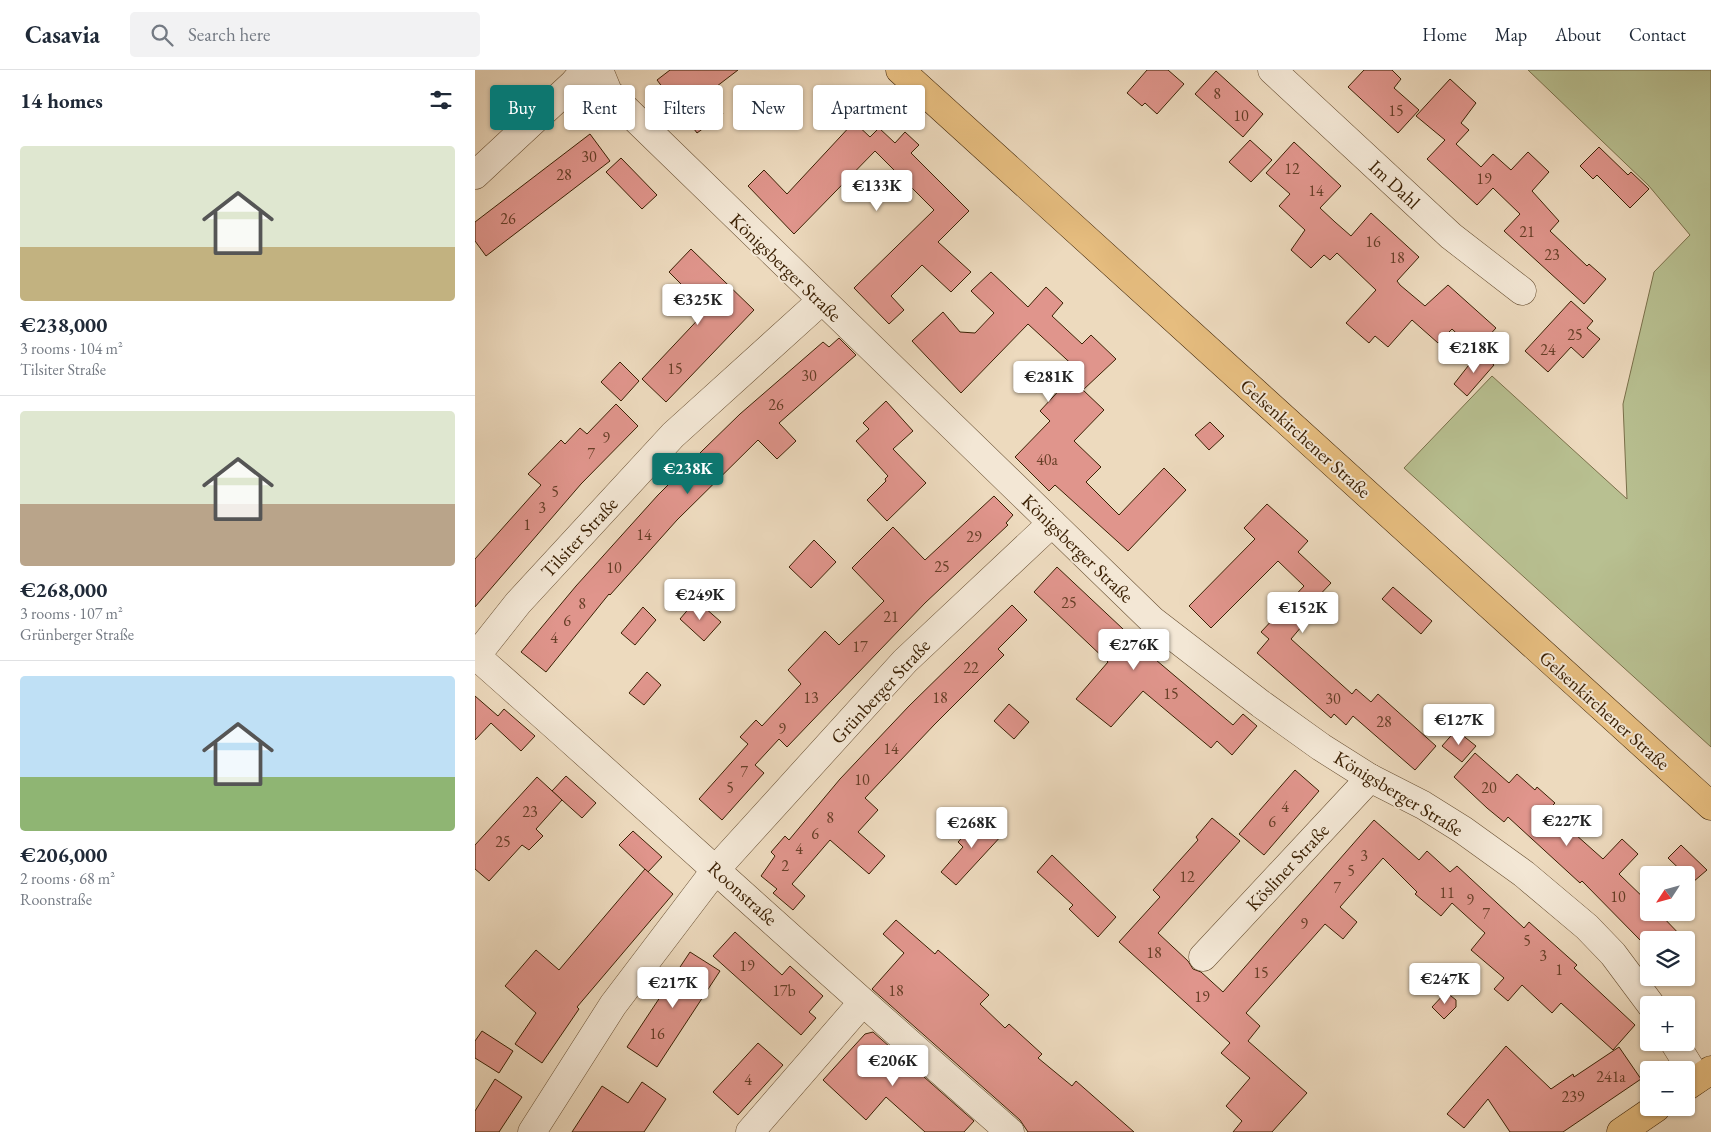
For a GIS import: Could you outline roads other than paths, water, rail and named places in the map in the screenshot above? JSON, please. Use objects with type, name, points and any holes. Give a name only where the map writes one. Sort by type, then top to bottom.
[{"type":"main road","name":"Gelsenkirchener Straße","points":[[900,70],[1711,806]]},
{"type":"main road","points":[[1621,1132],[1644,1116]]},
{"type":"street","points":[[475,175],[573,84],[585,70]]},
{"type":"street","name":"Königsberger Straße","points":[[599,70],[609,92],[821,300],[1173,637],[1261,704],[1370,778],[1423,805],[1463,830],[1559,902],[1613,954],[1644,996]]},
{"type":"street","name":"Im Dahl","points":[[1272,70],[1451,236],[1523,291]]},
{"type":"street","name":"Tilsiter Straße","points":[[475,655],[518,603],[673,435],[821,300]]},
{"type":"street","name":"Grünberger Straße","points":[[533,1132],[613,1004],[717,868],[905,661],[1052,523]]},
{"type":"street","name":"Roonstraße","points":[[475,655],[717,868],[862,1003],[1010,1132]]},
{"type":"street","name":"Kösliner Straße","points":[[1203,957],[1370,778]]},
{"type":"street","points":[[750,1132],[862,1003]]},
{"type":"street","points":[[1680,1051],[1698,1079]]}]
